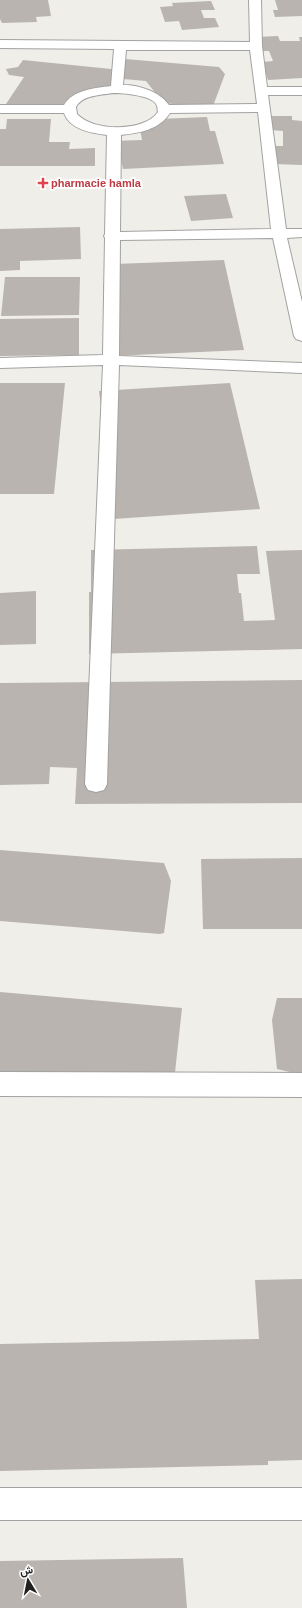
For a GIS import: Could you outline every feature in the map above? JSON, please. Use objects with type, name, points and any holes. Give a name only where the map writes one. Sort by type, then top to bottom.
[{"type":"street","points":[[255,0],[256,46],[279,233],[302,336]]},
{"type":"street","points":[[117,89],[120,46]]},
{"type":"street","points":[[0,47],[256,46]]},
{"type":"street","points":[[129,89],[152,95],[159,100],[164,112],[160,118],[152,124],[141,128],[114,131],[90,128],[81,124],[74,120],[69,109],[78,98],[88,93],[129,89]]},
{"type":"street","points":[[261,91],[302,91]]},
{"type":"street","points":[[163,109],[264,108]]},
{"type":"street","points":[[0,109],[69,109]]},
{"type":"street","points":[[96,784],[111,360],[114,131]]},
{"type":"street","points":[[112,236],[302,233]]},
{"type":"street","points":[[0,363],[111,360],[302,368]]},
{"type":"street","points":[[0,1084],[302,1085]]},
{"type":"street","points":[[0,1504],[302,1504]]},
{"type":"building","points":[[0,0],[48,0],[51,16],[36,17],[37,22],[2,23],[0,19]]},
{"type":"building","points":[[275,0],[302,0],[302,16],[275,17],[273,10],[278,10]]},
{"type":"building","points":[[211,1],[215,10],[201,10],[204,18],[215,18],[219,27],[182,30],[179,21],[165,22],[160,7],[173,6],[172,3]]},
{"type":"building","points":[[278,36],[280,41],[300,41],[299,37],[302,37],[302,78],[268,80],[262,62],[273,61],[269,51],[261,51],[257,37]]},
{"type":"building","points":[[125,59],[219,67],[225,74],[213,106],[205,107],[163,103],[146,81],[123,79],[110,89],[82,93],[72,110],[6,104],[24,77],[9,75],[6,69],[18,67],[23,60],[111,69],[121,68]]},
{"type":"building","points":[[269,116],[292,116],[292,120],[302,121],[302,165],[274,164],[274,146],[283,146],[283,131],[270,130]]},
{"type":"building","points":[[207,117],[210,131],[215,131],[224,164],[123,169],[120,154],[112,141],[142,140],[139,123],[159,122],[158,119]]},
{"type":"building","points":[[7,119],[51,119],[49,142],[70,142],[69,149],[95,148],[95,166],[0,166],[0,129],[6,129]]},
{"type":"building","points":[[226,194],[233,218],[191,221],[184,196]]},
{"type":"building","points":[[80,227],[81,259],[20,261],[20,270],[0,271],[0,229]]},
{"type":"building","points":[[224,260],[244,350],[112,356],[103,284],[116,283],[114,264]]},
{"type":"building","points":[[5,277],[80,277],[79,315],[1,316]]},
{"type":"building","points":[[79,318],[79,355],[0,356],[0,319]]},
{"type":"building","points":[[0,383],[65,383],[54,494],[0,494]]},
{"type":"building","points":[[230,383],[260,509],[114,519],[108,457],[99,391]]},
{"type":"building","points":[[257,546],[260,574],[237,574],[244,621],[275,620],[266,551],[302,550],[302,649],[89,654],[91,550]]},
{"type":"building","points":[[36,591],[36,644],[0,645],[0,593]]},
{"type":"building","points":[[302,680],[302,803],[75,804],[77,768],[50,767],[49,784],[0,785],[0,683]]},
{"type":"building","points":[[0,850],[164,863],[171,881],[164,933],[160,934],[0,921]]},
{"type":"building","points":[[302,858],[302,929],[203,929],[201,859]]},
{"type":"building","points":[[0,992],[182,1008],[173,1091],[0,1075]]},
{"type":"building","points":[[277,998],[302,998],[302,1075],[277,1069],[272,1020]]},
{"type":"building","points":[[302,1279],[302,1460],[268,1461],[268,1465],[0,1471],[0,1344],[259,1339],[255,1280]]},
{"type":"building","points":[[183,1558],[187,1608],[0,1608],[0,1561]]},
{"type":"place","name":"pharmacie hamla","points":[[43,183]]}]
